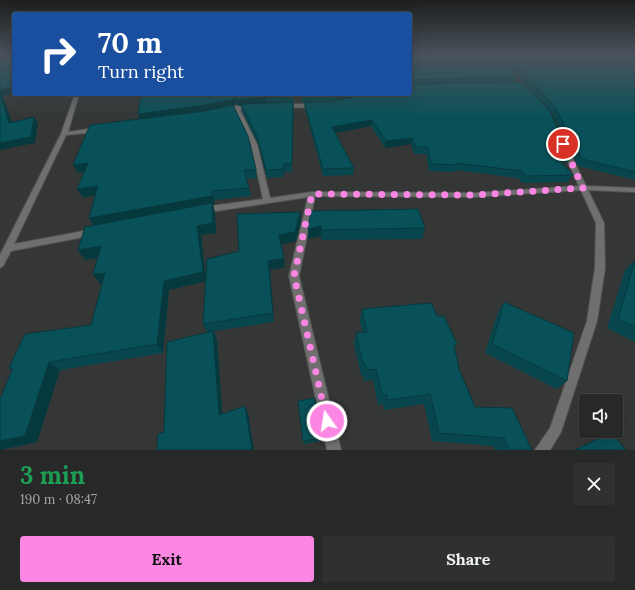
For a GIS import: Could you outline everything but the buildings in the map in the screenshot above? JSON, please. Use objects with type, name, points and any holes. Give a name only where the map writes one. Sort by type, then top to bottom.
[{"type":"street","points":[[0,264],[64,134],[76,96]]},
{"type":"street","points":[[222,112],[236,108],[262,106]]},
{"type":"street","points":[[277,106],[321,106]]},
{"type":"street","points":[[236,108],[254,144],[267,201]]},
{"type":"street","points":[[64,134],[103,129]]},
{"type":"street","points":[[542,450],[555,432],[558,425],[592,322],[600,268],[600,223],[563,144]]},
{"type":"street","points":[[198,211],[312,194],[474,195],[583,188],[635,190]]},
{"type":"street","points":[[312,194],[294,276],[334,450]]},
{"type":"street","points":[[8,248],[99,230]]},
{"type":"route","points":[[327,421],[294,276],[312,194],[474,195],[583,188],[563,144]]}]
